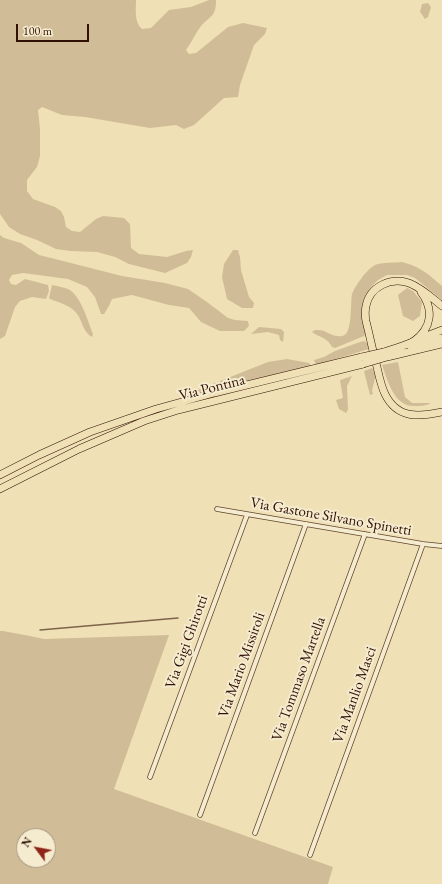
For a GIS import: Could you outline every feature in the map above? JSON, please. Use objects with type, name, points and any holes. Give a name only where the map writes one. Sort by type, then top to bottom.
[{"type":"highway","points":[[442,306],[417,287],[399,281],[381,285],[373,292],[365,309],[366,321],[381,383],[390,402],[402,412],[413,415],[422,416],[442,412]]},
{"type":"highway","points":[[412,342],[425,329],[430,314],[428,303],[417,287]]},
{"type":"highway","points":[[386,354],[442,330]]},
{"type":"highway","name":"Via Pontina","points":[[0,489],[79,449],[144,421],[178,410],[442,338]]},
{"type":"highway","name":"Via Pontina","points":[[386,354],[442,344]]},
{"type":"highway","name":"Via Pontina","points":[[0,475],[90,432],[156,408],[221,391],[362,360]]},
{"type":"street","name":"Via Gastone Silvano Spinetti","points":[[217,509],[442,546]]},
{"type":"street","name":"Via Gigi Ghirotti","points":[[150,777],[247,515]]},
{"type":"street","name":"Via Mario Missiroli","points":[[200,815],[306,524]]},
{"type":"street","name":"Via Tommaso Martella","points":[[255,833],[365,534]]},
{"type":"street","name":"Via Manlio Masci","points":[[310,855],[423,544]]},
{"type":"shaded area","points":[[0,0],[136,0],[137,19],[139,26],[142,29],[151,28],[169,10],[191,7],[209,0],[216,0],[214,13],[201,26],[186,50],[189,54],[196,53],[228,27],[243,23],[267,28],[265,34],[254,45],[240,85],[238,97],[224,98],[194,125],[184,129],[176,125],[150,128],[85,117],[62,115],[42,107],[38,110],[40,156],[37,167],[27,180],[27,191],[33,199],[55,207],[61,211],[66,227],[72,231],[80,232],[96,219],[103,216],[124,218],[130,224],[131,248],[139,254],[167,257],[193,250],[187,263],[165,273],[129,264],[115,257],[97,252],[56,249],[20,234],[9,227],[0,214]]},
{"type":"shaded area","points":[[428,3],[431,7],[428,17],[425,19],[420,12],[422,4]]},
{"type":"shaded area","points":[[0,235],[4,238],[21,243],[39,255],[122,276],[165,283],[188,289],[228,318],[248,321],[249,326],[244,331],[220,331],[201,322],[189,308],[169,305],[132,295],[112,299],[104,314],[101,314],[95,297],[87,287],[68,279],[23,273],[12,275],[9,280],[11,284],[16,285],[25,279],[48,285],[49,291],[46,299],[32,297],[20,301],[15,307],[5,336],[0,339]]},
{"type":"shaded area","points":[[233,250],[238,250],[241,270],[249,297],[254,303],[253,308],[242,308],[227,299],[222,277],[224,264]]},
{"type":"shaded area","points":[[402,262],[428,274],[442,286],[442,300],[415,278],[407,275],[387,275],[378,280],[371,287],[364,300],[363,314],[366,332],[364,336],[335,348],[332,347],[326,339],[312,332],[315,330],[320,330],[337,336],[346,334],[349,325],[352,294],[368,270],[378,264]]},
{"type":"shaded area","points":[[52,285],[68,289],[77,297],[93,334],[92,337],[87,333],[78,315],[73,309],[49,298]]},
{"type":"shaded area","points":[[407,288],[413,291],[422,302],[420,316],[413,321],[403,316],[398,295]]},
{"type":"shaded area","points":[[259,327],[281,329],[284,332],[283,342],[280,340],[279,335],[268,332],[251,334]]},
{"type":"shaded area","points":[[364,341],[372,348],[316,365],[314,360]]},
{"type":"shaded area","points":[[287,359],[309,363],[311,366],[200,392],[195,391],[268,362]]},
{"type":"shaded area","points":[[398,362],[405,397],[412,403],[431,403],[421,406],[408,405],[397,398],[382,365]]},
{"type":"shaded area","points":[[372,368],[376,375],[372,390],[373,394],[370,395],[364,371]]},
{"type":"shaded area","points":[[352,376],[347,386],[348,410],[346,413],[339,409],[336,400],[343,398],[340,380]]},
{"type":"shaded area","points":[[0,631],[44,639],[169,635],[114,789],[333,867],[328,884],[0,884]]},
{"type":"waterway","points":[[40,630],[178,618]]}]
